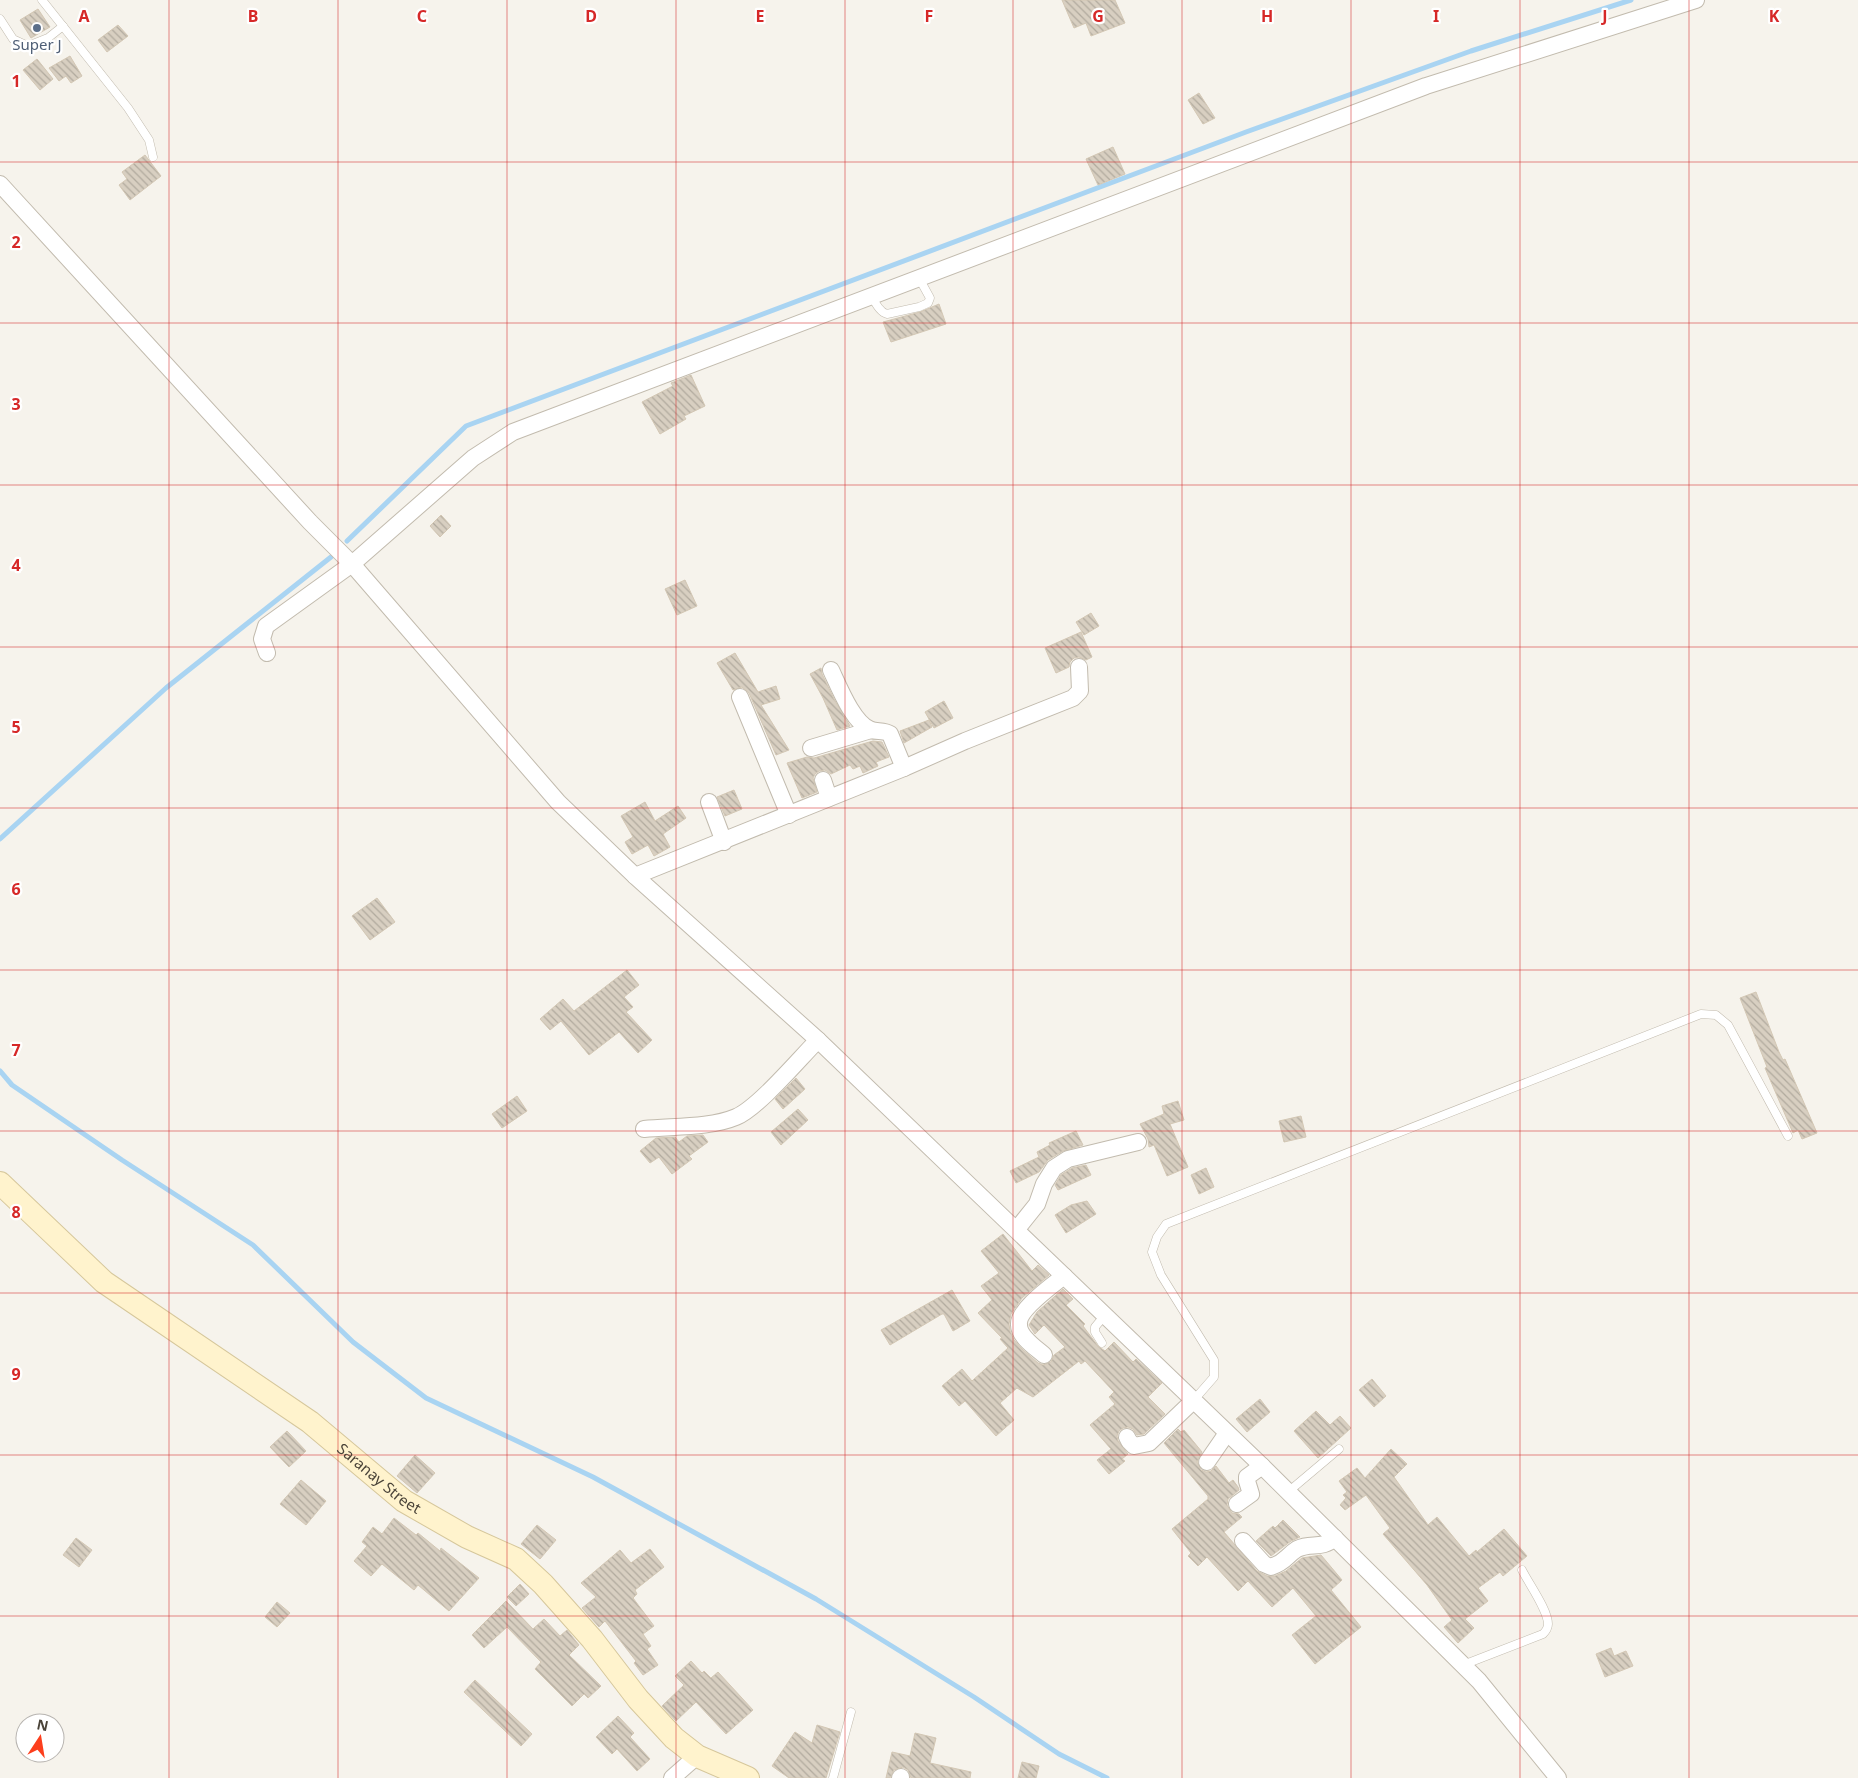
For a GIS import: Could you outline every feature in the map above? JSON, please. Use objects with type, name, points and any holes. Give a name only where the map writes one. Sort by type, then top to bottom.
[{"type":"street","points":[[267,653],[262,640],[266,626],[352,564],[473,458],[512,432],[1426,86],[1696,0]]},
{"type":"street","points":[[0,184],[310,522],[352,564],[558,802],[635,876],[818,1040],[1262,1466],[1479,1681],[1558,1778]]},
{"type":"street","points":[[635,876],[724,842],[1073,698],[1080,691],[1079,667]]},
{"type":"street","points":[[831,670],[860,723],[871,730]]},
{"type":"street","points":[[740,697],[789,815]]},
{"type":"street","points":[[812,748],[871,730],[887,731],[904,768]]},
{"type":"street","points":[[823,780],[829,798]]},
{"type":"street","points":[[708,802],[724,842]]},
{"type":"street","points":[[644,1129],[713,1123],[737,1117],[759,1101],[818,1040]]},
{"type":"street","points":[[1017,1230],[1037,1204],[1044,1184],[1054,1168],[1068,1159],[1138,1142]]},
{"type":"street","name":"Saranay Street","points":[[0,1183],[104,1282],[310,1422],[404,1501],[467,1537],[516,1559],[543,1584],[592,1639],[638,1699],[674,1738],[697,1756],[748,1778]]},
{"type":"street","points":[[1044,1355],[1025,1338],[1018,1326],[1020,1318],[1028,1306],[1064,1276]]},
{"type":"street","points":[[1127,1437],[1134,1446],[1149,1443],[1193,1401]]},
{"type":"street","points":[[1207,1462],[1227,1433]]},
{"type":"street","points":[[1237,1504],[1251,1494],[1246,1481],[1247,1477],[1262,1466]]},
{"type":"street","points":[[1243,1541],[1264,1564],[1271,1567],[1282,1564],[1296,1550],[1306,1546],[1327,1545],[1335,1538]]},
{"type":"street","points":[[672,1778],[697,1756]]},
{"type":"lane","points":[[42,0],[128,108],[149,140],[153,157]]},
{"type":"lane","points":[[0,19],[13,39],[28,46],[48,38],[63,26]]},
{"type":"lane","points":[[872,296],[875,303],[887,314],[919,307],[930,300],[919,278]]},
{"type":"lane","points":[[1193,1401],[1214,1377],[1214,1360],[1161,1276],[1152,1252],[1157,1237],[1166,1224],[1700,1014],[1716,1015],[1728,1025],[1788,1136]]},
{"type":"lane","points":[[1102,1343],[1095,1332],[1095,1327],[1105,1315]]},
{"type":"lane","points":[[1288,1492],[1339,1449]]},
{"type":"lane","points":[[1463,1665],[1547,1630],[1548,1624],[1543,1610],[1522,1570]]},
{"type":"lane","points":[[833,1778],[850,1712]]},
{"type":"building","points":[[1062,0],[1115,0],[1125,23],[1091,36],[1086,23],[1074,28]]},
{"type":"building","points":[[38,9],[50,27],[31,38],[20,20]]},
{"type":"building","points":[[118,25],[128,36],[107,52],[98,40]]},
{"type":"building","points":[[70,56],[82,76],[71,83],[66,76],[59,81],[49,68]]},
{"type":"building","points":[[37,59],[53,79],[40,90],[23,70]]},
{"type":"building","points":[[1199,93],[1215,118],[1203,124],[1188,100]]},
{"type":"building","points":[[1113,147],[1125,174],[1098,185],[1086,159]]},
{"type":"building","points":[[145,155],[161,176],[130,200],[119,185],[127,179],[122,172]]},
{"type":"building","points":[[939,304],[946,324],[891,342],[883,322],[920,312]]},
{"type":"building","points":[[691,375],[705,406],[684,416],[686,419],[660,434],[642,402],[673,386],[671,383]]},
{"type":"building","points":[[441,515],[451,526],[440,537],[430,526]]},
{"type":"building","points":[[685,580],[697,606],[677,615],[665,589]]},
{"type":"building","points":[[1091,613],[1099,626],[1084,635],[1076,622]]},
{"type":"building","points":[[1081,632],[1092,657],[1086,660],[1079,657],[1074,658],[1070,662],[1069,667],[1056,673],[1045,648]]},
{"type":"building","points":[[735,653],[758,692],[776,686],[780,699],[761,705],[789,750],[776,755],[749,693],[742,687],[733,690],[717,663]]},
{"type":"building","points":[[821,668],[834,699],[850,726],[837,730],[810,674]]},
{"type":"building","points":[[944,701],[953,718],[934,728],[925,712]]},
{"type":"building","points":[[929,720],[932,727],[904,743],[900,731]]},
{"type":"building","points":[[873,741],[882,742],[889,757],[876,762],[878,766],[863,773],[860,766],[853,769],[850,765],[831,774],[825,770],[819,771],[813,778],[817,792],[802,798],[787,763],[807,757],[814,758]]},
{"type":"building","points":[[734,790],[742,809],[725,816],[717,797]]},
{"type":"building","points":[[645,802],[655,821],[678,806],[686,818],[663,834],[670,847],[654,856],[648,845],[632,854],[625,842],[633,837],[621,816]]},
{"type":"building","points":[[377,898],[395,922],[370,940],[352,916]]},
{"type":"building","points":[[627,970],[639,985],[624,997],[633,1007],[626,1012],[652,1040],[638,1053],[619,1032],[589,1055],[561,1021],[550,1030],[540,1019],[563,999],[574,1011]]},
{"type":"building","points":[[1756,992],[1779,1052],[1783,1060],[1785,1059],[1817,1133],[1802,1139],[1798,1130],[1793,1133],[1765,1068],[1767,1067],[1740,998]]},
{"type":"building","points":[[796,1078],[805,1089],[783,1109],[775,1099]]},
{"type":"building","points":[[517,1096],[527,1111],[502,1128],[492,1114]]},
{"type":"building","points":[[1178,1101],[1184,1120],[1170,1124],[1188,1167],[1167,1176],[1154,1145],[1149,1147],[1148,1139],[1140,1124],[1164,1114],[1162,1106]]},
{"type":"building","points":[[798,1109],[808,1120],[781,1145],[771,1132]]},
{"type":"building","points":[[1301,1116],[1306,1137],[1284,1142],[1279,1121]]},
{"type":"building","points":[[1076,1131],[1083,1145],[1063,1151],[1048,1160],[1039,1172],[1016,1183],[1010,1171],[1039,1157],[1037,1152],[1050,1145],[1049,1143]]},
{"type":"building","points":[[703,1135],[708,1142],[689,1156],[692,1159],[672,1174],[659,1157],[650,1163],[640,1151],[656,1138],[675,1137],[679,1142],[687,1136]]},
{"type":"building","points":[[1086,1165],[1091,1175],[1058,1190],[1055,1185],[1061,1175],[1072,1168]]},
{"type":"building","points":[[1206,1168],[1214,1187],[1199,1194],[1191,1175]]},
{"type":"building","points":[[1087,1201],[1096,1214],[1066,1233],[1055,1215],[1071,1205]]},
{"type":"building","points":[[1003,1234],[1032,1271],[1038,1265],[1049,1275],[1022,1298],[1011,1314],[1010,1331],[1014,1340],[1022,1349],[1043,1365],[1051,1362],[1054,1355],[1065,1347],[1044,1325],[1035,1334],[1029,1325],[1037,1312],[1063,1289],[1073,1299],[1066,1305],[1085,1324],[1083,1326],[1098,1346],[1105,1351],[1114,1342],[1133,1362],[1136,1359],[1162,1383],[1148,1397],[1165,1414],[1144,1434],[1137,1435],[1133,1429],[1128,1427],[1119,1431],[1118,1441],[1128,1454],[1122,1459],[1125,1461],[1109,1474],[1097,1460],[1111,1449],[1090,1425],[1115,1404],[1109,1397],[1114,1392],[1085,1361],[1081,1364],[1079,1361],[1033,1397],[1017,1388],[1000,1403],[1014,1420],[996,1436],[965,1401],[959,1406],[942,1386],[962,1369],[972,1381],[1008,1348],[1000,1339],[1002,1338],[978,1313],[992,1300],[981,1286],[999,1273],[981,1251]]},
{"type":"building","points":[[952,1290],[970,1321],[953,1331],[944,1314],[942,1314],[890,1345],[881,1330]]},
{"type":"building","points":[[1372,1379],[1386,1396],[1374,1407],[1359,1390]]},
{"type":"building","points":[[1260,1399],[1270,1412],[1247,1432],[1236,1419]]},
{"type":"building","points":[[1316,1411],[1330,1425],[1340,1416],[1351,1428],[1318,1458],[1294,1431]]},
{"type":"building","points":[[1178,1429],[1181,1432],[1184,1430],[1202,1452],[1197,1462],[1201,1470],[1211,1471],[1216,1466],[1229,1483],[1233,1480],[1238,1487],[1239,1490],[1228,1499],[1227,1505],[1232,1513],[1239,1514],[1242,1517],[1224,1532],[1257,1571],[1267,1576],[1275,1576],[1286,1571],[1302,1558],[1321,1555],[1342,1580],[1331,1590],[1361,1627],[1315,1664],[1292,1635],[1316,1616],[1293,1588],[1272,1607],[1248,1581],[1238,1591],[1207,1557],[1198,1566],[1188,1556],[1191,1553],[1172,1529],[1208,1499],[1208,1496],[1164,1443]]},
{"type":"building","points":[[287,1431],[306,1451],[289,1467],[270,1447]]},
{"type":"building","points":[[1391,1449],[1407,1464],[1394,1477],[1428,1525],[1437,1517],[1469,1556],[1476,1550],[1477,1552],[1504,1529],[1527,1556],[1503,1576],[1500,1572],[1478,1588],[1488,1601],[1465,1619],[1474,1628],[1458,1643],[1444,1627],[1452,1620],[1427,1585],[1383,1534],[1390,1528],[1366,1495],[1345,1510],[1340,1505],[1346,1498],[1343,1495],[1347,1492],[1339,1481],[1357,1468],[1365,1478]]},
{"type":"building","points":[[415,1455],[435,1473],[417,1493],[397,1476]]},
{"type":"building","points":[[301,1480],[326,1501],[306,1525],[280,1504]]},
{"type":"building","points":[[394,1518],[416,1535],[418,1533],[440,1551],[441,1548],[479,1578],[449,1611],[418,1585],[414,1590],[382,1564],[371,1576],[354,1561],[367,1546],[362,1542],[373,1527],[382,1534]]},
{"type":"building","points":[[1283,1520],[1300,1537],[1291,1541],[1271,1556],[1256,1541]]},
{"type":"building","points":[[537,1525],[556,1540],[540,1559],[521,1544]]},
{"type":"building","points":[[76,1538],[92,1550],[79,1567],[63,1555]]},
{"type":"building","points":[[650,1549],[664,1567],[635,1590],[637,1594],[633,1598],[654,1626],[643,1634],[651,1646],[647,1649],[658,1665],[643,1675],[634,1663],[636,1661],[605,1621],[599,1627],[582,1608],[596,1597],[581,1583],[620,1550],[631,1563]]},
{"type":"building","points":[[520,1584],[529,1594],[516,1606],[507,1597]]},
{"type":"building","points":[[506,1601],[533,1629],[544,1619],[560,1636],[567,1630],[579,1645],[569,1655],[601,1686],[588,1698],[584,1694],[572,1706],[535,1669],[541,1662],[507,1627],[484,1648],[472,1635]]},
{"type":"building","points":[[277,1602],[290,1613],[277,1627],[265,1617]]},
{"type":"building","points":[[1611,1648],[1614,1656],[1626,1651],[1633,1666],[1605,1677],[1596,1654]]},
{"type":"building","points":[[691,1661],[702,1673],[704,1671],[711,1678],[718,1672],[753,1710],[726,1734],[696,1702],[676,1721],[662,1706],[684,1685],[675,1676]]},
{"type":"building","points":[[475,1680],[532,1734],[521,1746],[464,1692]]},
{"type":"building","points":[[618,1716],[634,1733],[630,1737],[650,1759],[637,1771],[617,1749],[612,1754],[596,1737]]},
{"type":"building","points":[[817,1725],[840,1732],[826,1778],[789,1778],[772,1766],[795,1732],[812,1743]]},
{"type":"building","points":[[915,1733],[936,1738],[930,1763],[971,1772],[970,1778],[911,1778],[908,1770],[903,1767],[894,1770],[890,1778],[886,1778],[892,1752],[910,1756]]},
{"type":"building","points":[[1022,1762],[1039,1766],[1036,1778],[1018,1778]]},
{"type":"waterway","points":[[347,541],[466,426],[1246,132],[1471,51],[1631,0]]},
{"type":"waterway","points":[[0,839],[166,688],[331,557]]},
{"type":"waterway","points":[[0,1071],[12,1085],[122,1160],[253,1245],[353,1342],[426,1398],[593,1477],[816,1599],[974,1697],[1059,1754],[1107,1778]]},
{"type":"place","name":"Super J","points":[[37,28]]}]
